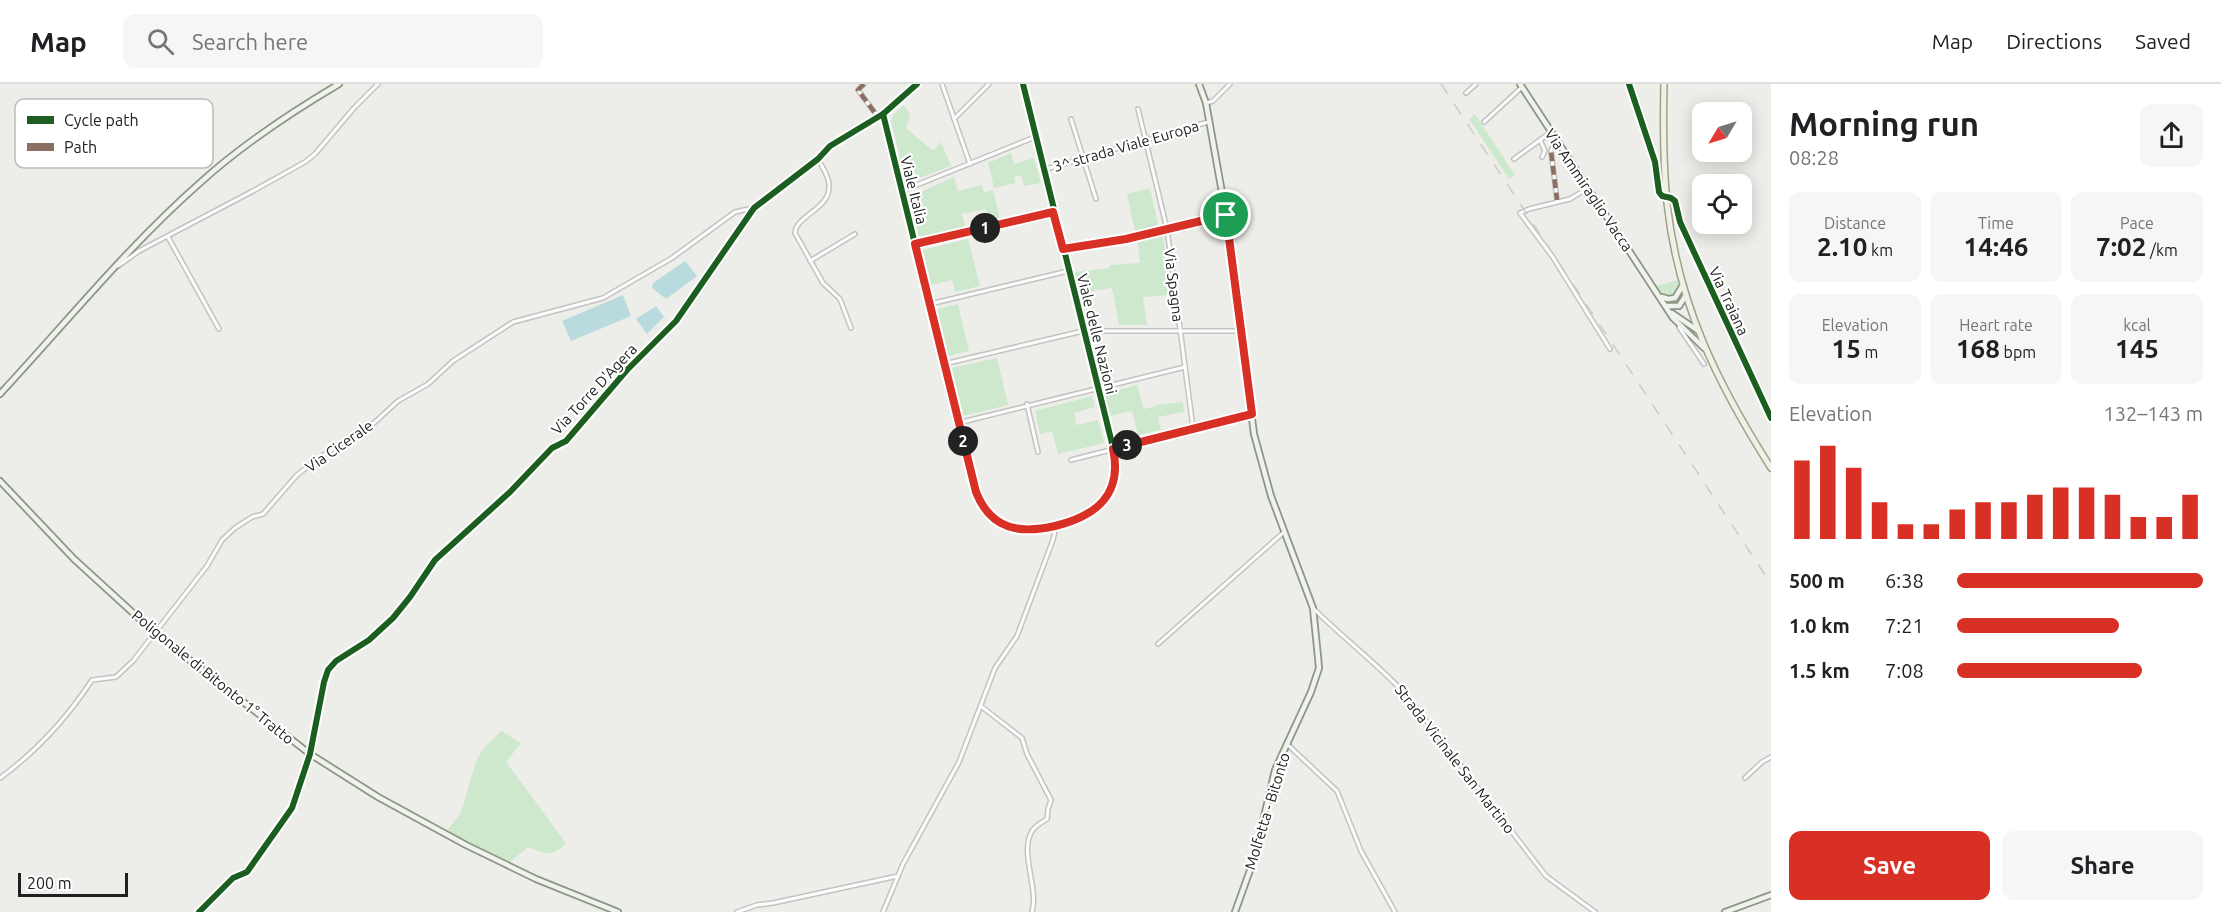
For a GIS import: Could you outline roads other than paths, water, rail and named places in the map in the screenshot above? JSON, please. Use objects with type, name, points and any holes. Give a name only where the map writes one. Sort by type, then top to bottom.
[{"type":"main road","points":[[1664,84],[1663,147],[1666,197],[1683,285],[1704,348],[1728,398],[1771,468]]},
{"type":"street","points":[[0,394],[156,224],[217,168],[288,114],[339,84]]},
{"type":"street","points":[[117,267],[139,251],[294,169],[315,154],[378,84]]},
{"type":"street","points":[[864,84],[858,90],[878,117]]},
{"type":"street","name":"Via Torre D'Agera","points":[[199,912],[233,878],[248,872],[292,808],[304,778],[328,670],[336,661],[369,640],[393,618],[435,560],[510,492],[552,448],[566,441],[627,370],[676,321],[754,208],[818,159],[830,146],[883,114],[917,84]]},
{"type":"street","points":[[942,84],[970,164]]},
{"type":"street","points":[[954,119],[989,84]]},
{"type":"street","name":"Viale delle Nazioni","points":[[1023,84],[1113,449],[1115,475],[1101,504],[1080,519],[1056,526]]},
{"type":"street","name":"Molfetta - Bitonto","points":[[1199,84],[1206,103],[1226,215],[1254,434],[1267,486],[1313,608],[1318,668],[1311,692],[1275,770],[1257,849],[1235,912]]},
{"type":"street","points":[[1206,103],[1213,101],[1230,84]]},
{"type":"street","points":[[1466,93],[1476,84]]},
{"type":"street","name":"Via Traiana","points":[[1629,84],[1655,162],[1659,192],[1662,196],[1675,201],[1680,222],[1771,418]]},
{"type":"street","points":[[1484,122],[1521,86]]},
{"type":"street","name":"Via Ammiraglio Vacca","points":[[1521,86],[1673,318],[1704,348]]},
{"type":"street","name":"Via Spagna","points":[[1138,109],[1167,229],[1194,428]]},
{"type":"street","name":"Viale Italia","points":[[883,114],[976,492],[987,512],[999,522],[1014,529],[1034,530],[1056,526]]},
{"type":"street","points":[[1071,119],[1096,199]]},
{"type":"street","name":"3^ strada Viale Europa","points":[[1043,170],[1209,121]]},
{"type":"street","points":[[1514,159],[1551,132]]},
{"type":"street","points":[[902,191],[1035,137]]},
{"type":"street","points":[[1540,140],[1545,151],[1542,157]]},
{"type":"street","points":[[1556,140],[1551,151],[1557,200]]},
{"type":"street","points":[[818,159],[830,185],[828,193],[820,206],[795,230],[795,233],[823,283],[840,299],[850,328]]},
{"type":"street","points":[[1588,188],[1575,198],[1520,213],[1552,256],[1610,348]]},
{"type":"street","name":"Via Cicerale","points":[[0,778],[24,761],[65,718],[92,680],[116,677],[155,633],[207,566],[218,545],[228,534],[252,517],[263,514],[297,475],[374,423],[398,402],[428,384],[453,361],[513,322],[603,298],[672,258],[735,212],[754,208]]},
{"type":"street","points":[[915,244],[1053,212]]},
{"type":"street","points":[[1063,249],[1126,239],[1226,215]]},
{"type":"street","points":[[810,261],[855,234]]},
{"type":"street","points":[[168,237],[219,329]]},
{"type":"street","points":[[930,304],[1068,271]]},
{"type":"street","points":[[1659,296],[1665,299],[1674,298],[1679,294],[1683,285]]},
{"type":"street","points":[[1666,306],[1679,306],[1686,295]]},
{"type":"street","name":"Via Ammiraglio Vacca","points":[[1666,306],[1675,316],[1697,330]]},
{"type":"street","points":[[1673,318],[1704,364]]},
{"type":"street","points":[[944,364],[1083,331],[1242,331]]},
{"type":"street","points":[[958,423],[1027,404],[1185,367]]},
{"type":"street","points":[[1027,404],[1038,452]]},
{"type":"street","points":[[1071,460],[1252,414]]},
{"type":"street","name":"Poligonale di Bitonto 1° Tratto","points":[[0,481],[75,559],[155,633],[310,754],[378,797],[466,845],[536,879],[618,912]]},
{"type":"street","points":[[883,912],[898,876],[959,762],[982,707],[995,668],[1017,636],[1053,540],[1056,526]]},
{"type":"street","points":[[1158,644],[1284,531]]},
{"type":"street","name":"Strada Vicinale San Martino","points":[[1313,608],[1342,637],[1391,678],[1408,697],[1546,876],[1595,912]]},
{"type":"street","points":[[982,707],[1022,738],[1027,753],[1051,800],[1047,819],[1033,829],[1030,837],[1029,864],[1034,900],[1032,912]]},
{"type":"street","points":[[1287,744],[1337,791],[1361,850],[1395,912]]},
{"type":"street","points":[[1745,778],[1771,757]]},
{"type":"street","points":[[737,912],[757,905],[898,876]]},
{"type":"street","points":[[1725,912],[1771,896]]},
{"type":"railway","points":[[1441,84],[1771,584]]}]
